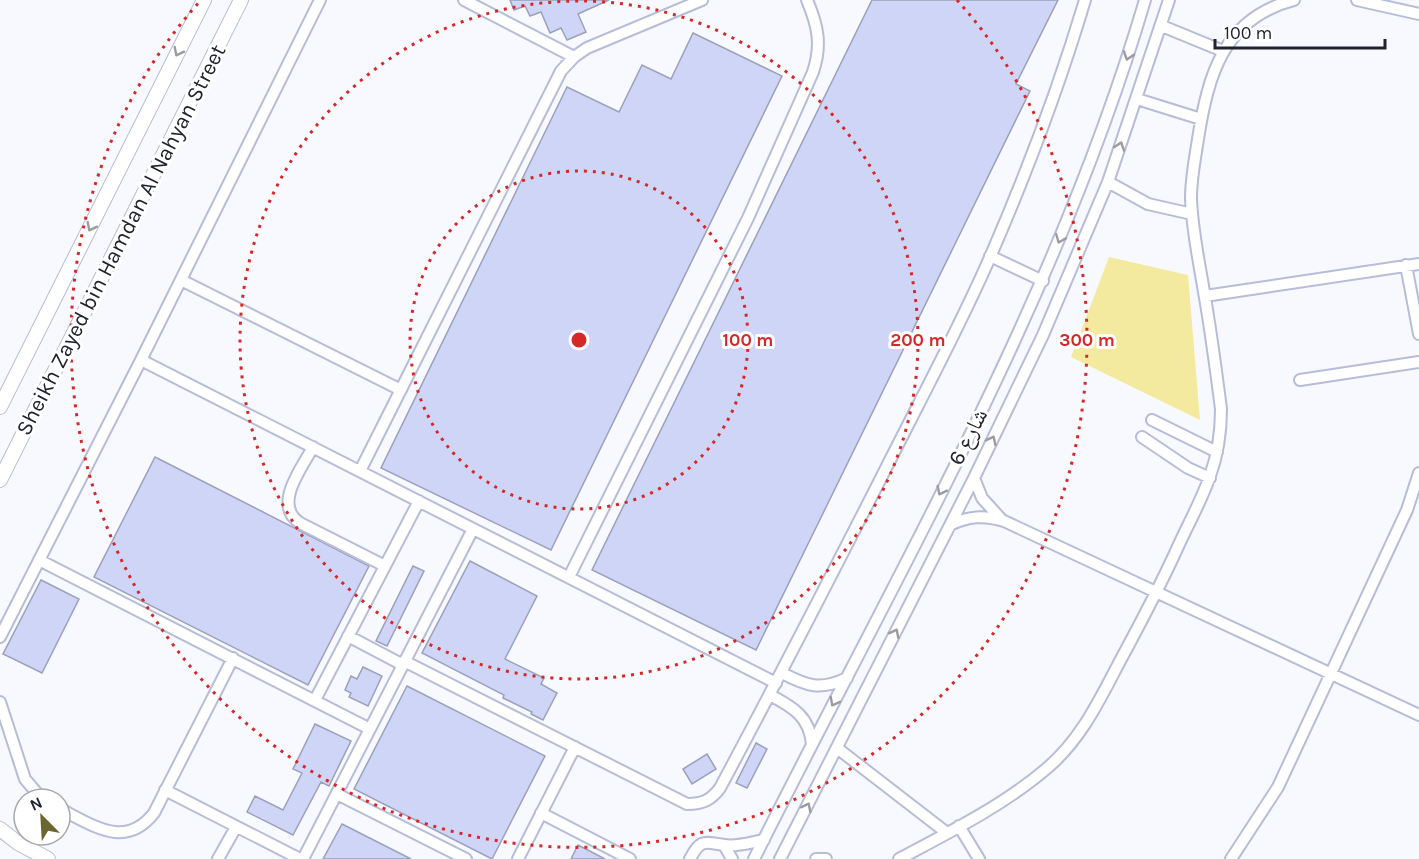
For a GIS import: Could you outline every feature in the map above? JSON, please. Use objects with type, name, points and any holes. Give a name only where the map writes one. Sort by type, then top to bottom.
[{"type":"main road","name":"Sheikh Zayed bin Hamdan Al Nahyan Street","points":[[0,407],[204,0]]},
{"type":"main road","name":"Sheikh Zayed bin Hamdan Al Nahyan Street","points":[[0,480],[241,0]]},
{"type":"main road","points":[[0,830],[18,843],[48,859]]},
{"type":"street","points":[[0,637],[320,0]]},
{"type":"street","points":[[464,0],[574,57]]},
{"type":"street","points":[[360,471],[557,80],[574,57],[594,45],[702,0]]},
{"type":"street","points":[[569,577],[748,218],[813,72],[818,54],[819,35],[817,23],[807,0]]},
{"type":"street","points":[[348,636],[687,804],[700,804],[712,799],[779,678],[956,331],[990,256],[1049,109],[1085,0]]},
{"type":"street","name":"شارع 6","points":[[754,859],[994,386],[1042,280],[1106,121],[1146,0]]},
{"type":"street","name":"شارع 6","points":[[780,859],[974,478],[1043,334],[1108,182],[1169,0]]},
{"type":"street","points":[[899,859],[1024,786],[1047,769],[1068,748],[1100,699],[1156,594],[1210,478],[1218,452],[1221,409],[1192,214],[1191,181],[1201,119],[1212,74],[1224,51],[1239,31],[1260,14],[1294,0]]},
{"type":"street","points":[[1357,0],[1419,14]]},
{"type":"street","points":[[1162,26],[1224,51]]},
{"type":"street","points":[[1137,99],[1201,119]]},
{"type":"street","points":[[1108,182],[1148,204],[1192,214]]},
{"type":"street","points":[[990,256],[1042,280]]},
{"type":"street","points":[[1205,296],[1419,264]]},
{"type":"street","points":[[1406,265],[1419,334]]},
{"type":"street","points":[[181,280],[401,390]]},
{"type":"street","points":[[141,360],[569,577],[779,678],[815,686],[837,683],[847,677]]},
{"type":"street","points":[[1300,380],[1419,362]]},
{"type":"street","points":[[1152,420],[1218,452]]},
{"type":"street","points":[[1142,437],[1181,464],[1210,478]]},
{"type":"street","points":[[313,447],[288,497],[288,510],[291,515],[300,523],[385,566]]},
{"type":"street","points":[[1231,859],[1278,786],[1407,510],[1419,473]]},
{"type":"street","points":[[974,478],[988,507],[1004,521]]},
{"type":"street","points":[[315,700],[419,501]]},
{"type":"street","points":[[950,525],[960,520],[982,516],[1004,521],[1419,715]]},
{"type":"street","points":[[165,790],[301,859],[337,794],[473,529]]},
{"type":"street","points":[[39,560],[370,729]]},
{"type":"street","points":[[72,816],[107,832],[129,832],[147,822],[233,658]]},
{"type":"street","points":[[770,695],[799,712],[809,727],[812,745]]},
{"type":"street","points":[[0,702],[25,779],[32,787]]},
{"type":"street","points":[[518,859],[575,747]]},
{"type":"street","points":[[837,748],[947,833]]},
{"type":"street","points":[[337,794],[466,859]]},
{"type":"street","points":[[541,813],[630,859]]},
{"type":"street","points":[[959,826],[979,859]]},
{"type":"street","points":[[218,859],[237,827]]},
{"type":"street","points":[[690,859],[694,851],[704,843],[724,845],[764,840]]},
{"type":"street","points":[[724,845],[732,859]]},
{"type":"street","points":[[816,859],[825,859]]},
{"type":"shaded area","points":[[1109,257],[1188,275],[1200,420],[1071,357]]},
{"type":"building","points":[[510,0],[609,0],[578,14],[586,32],[567,40],[561,28],[550,33],[541,12],[530,16],[525,6],[514,10]]},
{"type":"building","points":[[872,0],[1058,0],[1016,84],[1030,91],[756,650],[592,570]]},
{"type":"building","points":[[693,33],[782,76],[551,550],[381,468],[567,87],[619,112],[642,65],[671,79]]},
{"type":"building","points":[[155,457],[369,566],[308,685],[94,577]]},
{"type":"building","points":[[470,561],[537,596],[505,659],[544,678],[541,684],[557,693],[543,720],[503,698],[504,695],[422,653]]},
{"type":"building","points":[[413,566],[424,571],[387,646],[376,641]]},
{"type":"building","points":[[41,580],[79,599],[42,673],[3,654]]},
{"type":"building","points":[[363,667],[382,676],[368,706],[349,697],[351,693],[345,690],[351,676],[357,679]]},
{"type":"building","points":[[407,686],[545,756],[492,859],[354,789]]},
{"type":"building","points":[[315,724],[351,741],[329,786],[321,782],[293,835],[247,812],[255,796],[283,810],[302,773],[293,769]]},
{"type":"building","points":[[756,743],[767,749],[747,788],[736,783]]},
{"type":"building","points":[[707,754],[716,769],[692,784],[683,769]]},
{"type":"building","points":[[342,824],[411,859],[323,859]]},
{"type":"building","points":[[578,845],[605,859],[571,859]]}]
